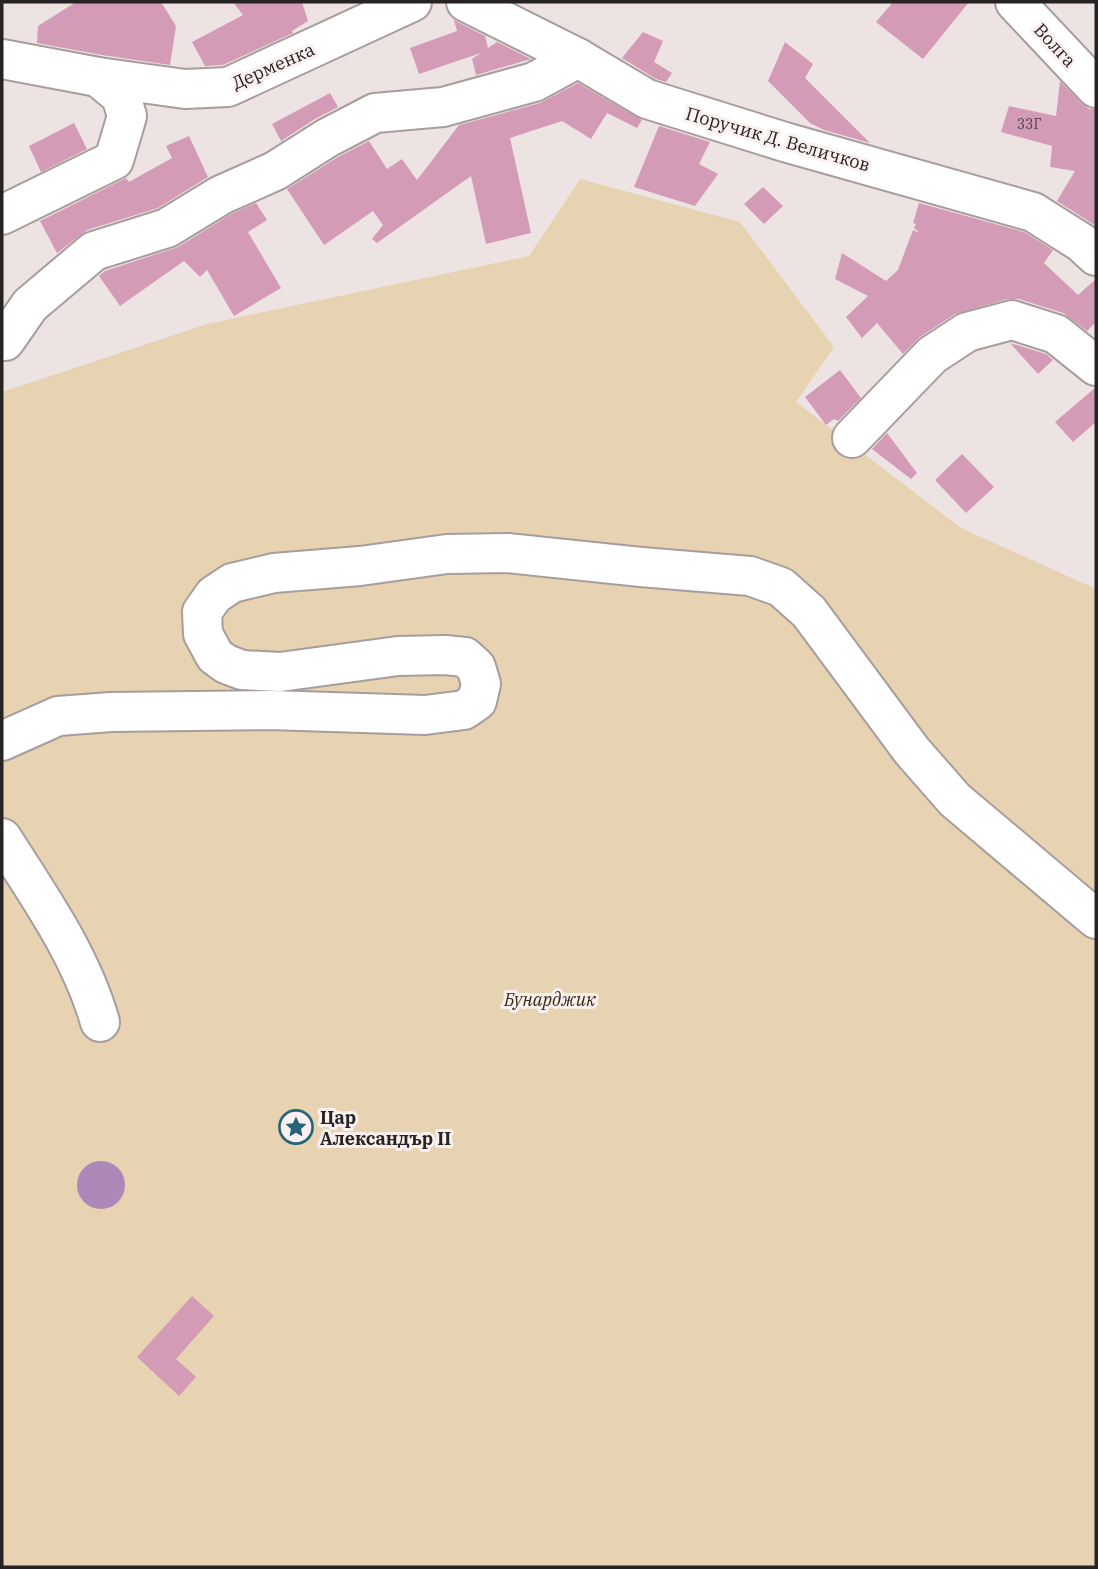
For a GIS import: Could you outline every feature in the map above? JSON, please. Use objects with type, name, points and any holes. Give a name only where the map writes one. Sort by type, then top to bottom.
[{"type":"street","name":"Дерменка","points":[[2,59],[98,77],[185,89],[228,88],[345,14],[412,2]]},
{"type":"street","name":"Поручик Д. Величков","points":[[466,2],[578,58],[647,99],[679,111],[1033,212],[1082,243],[1096,256]]},
{"type":"street","name":"Волга","points":[[1015,2],[1096,88]]},
{"type":"street","points":[[2,341],[5,341],[30,306],[94,251],[167,228],[221,195],[275,171],[327,138],[375,113],[443,107],[495,93],[534,82],[578,58]]},
{"type":"street","points":[[2,215],[114,160],[127,116],[121,96],[98,77]]},
{"type":"street","points":[[852,438],[932,355],[967,331],[1012,320],[1056,334],[1096,366]]},
{"type":"street","points":[[2,741],[58,716],[111,712],[269,710],[425,715],[464,710],[477,701],[481,684],[477,667],[465,657],[445,654],[398,656],[280,672],[242,670],[226,664],[215,656],[203,634],[202,612],[214,595],[232,583],[274,573],[360,566],[447,554],[507,553],[750,576],[781,587],[809,612],[912,751],[955,800],[1096,919]]},
{"type":"street","points":[[3,844],[36,890],[77,963],[100,1022]]},
{"type":"green space","name":"Бунарджик","points":[[580,179],[740,222],[834,347],[796,402],[961,528],[1096,589],[1096,1567],[2,1567],[2,392],[207,324],[529,256]]},
{"type":"shaded area","points":[[101,1161],[118,1168],[125,1185],[118,1202],[101,1209],[84,1202],[77,1185],[84,1168]]},
{"type":"building","points":[[76,2],[161,2],[176,26],[170,65],[37,43],[38,26]]},
{"type":"building","points":[[233,2],[302,2],[308,21],[292,31],[293,33],[223,65],[205,66],[192,42],[243,15]]},
{"type":"building","points":[[893,2],[969,2],[923,59],[876,22]]},
{"type":"building","points":[[454,20],[485,36],[488,48],[497,42],[531,59],[476,75],[472,59],[481,53],[419,74],[410,48],[457,31]]},
{"type":"building","points":[[643,32],[663,41],[654,62],[672,73],[666,82],[656,79],[622,58]]},
{"type":"building","points":[[785,42],[813,64],[805,78],[870,143],[824,130],[810,123],[768,81]]},
{"type":"building","points":[[1060,81],[1081,103],[1089,109],[1096,109],[1096,226],[1057,201],[1075,171],[1050,167],[1052,146],[1001,132],[1009,106],[1056,116]]},
{"type":"building","points":[[578,83],[642,120],[637,128],[607,113],[591,139],[562,121],[510,138],[531,233],[486,244],[471,176],[377,243],[372,239],[383,225],[373,211],[324,245],[287,189],[369,141],[387,169],[402,159],[417,180],[459,125],[540,103]]},
{"type":"building","points":[[330,93],[338,107],[281,141],[272,124]]},
{"type":"building","points":[[74,123],[87,149],[41,172],[29,146]]},
{"type":"building","points":[[659,126],[710,142],[699,164],[718,174],[695,206],[634,187]]},
{"type":"building","points":[[189,136],[208,177],[158,208],[87,230],[57,253],[40,221],[126,178],[129,182],[172,158],[166,146]]},
{"type":"building","points":[[763,187],[783,206],[764,224],[744,204]]},
{"type":"building","points":[[256,203],[267,220],[248,232],[281,288],[234,316],[207,270],[200,277],[184,261],[120,306],[99,276],[105,271],[178,247],[231,214]]},
{"type":"building","points":[[919,203],[1024,232],[1053,250],[1044,263],[1078,295],[1096,279],[1096,322],[1087,331],[1063,313],[1019,299],[1007,299],[955,314],[920,337],[903,354],[877,323],[862,338],[846,317],[868,296],[835,279],[842,253],[886,281],[898,270],[913,230],[920,233],[913,223]]},
{"type":"building","points":[[1010,343],[1046,354],[1053,360],[1038,374]]},
{"type":"building","points":[[840,370],[861,398],[838,421],[834,419],[826,425],[805,397]]},
{"type":"building","points":[[1096,387],[1096,422],[1073,442],[1055,422]]},
{"type":"building","points":[[887,433],[917,473],[911,479],[872,449]]},
{"type":"building","points":[[962,454],[994,487],[966,513],[935,480]]},
{"type":"building","points":[[192,1296],[214,1316],[176,1359],[196,1377],[179,1396],[137,1357]]},
{"type":"place","name":"Цар Александър II","points":[[296,1127]]}]
